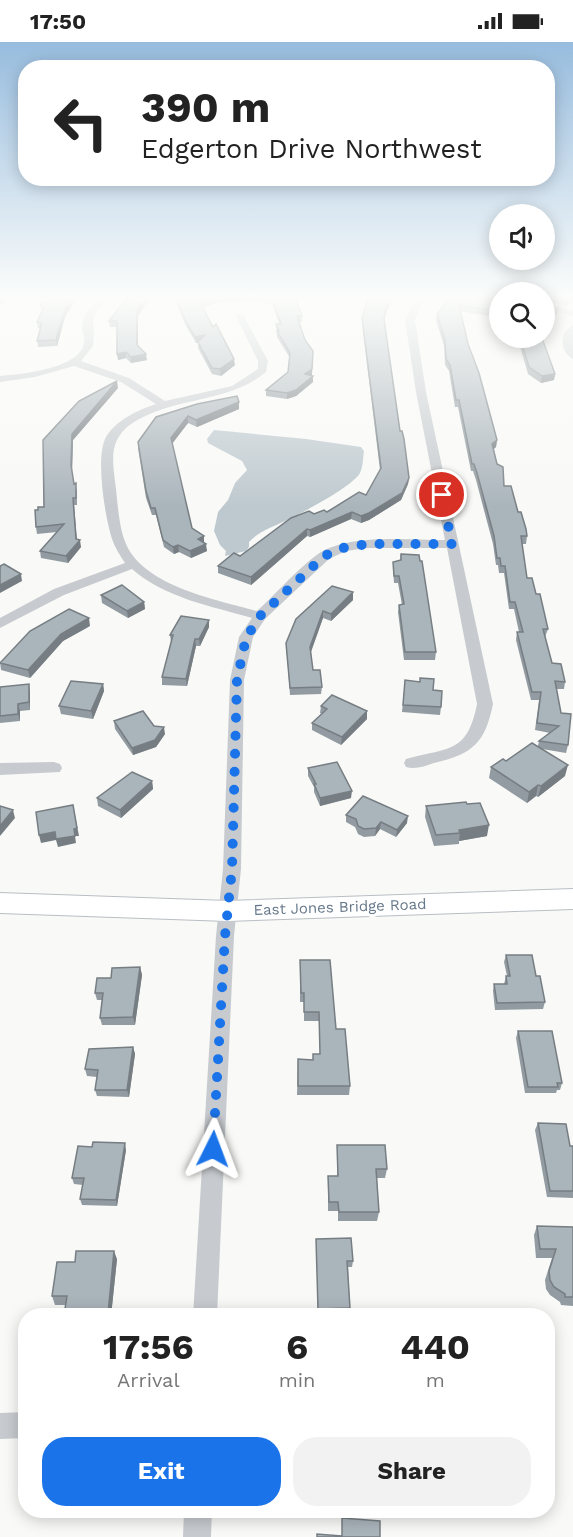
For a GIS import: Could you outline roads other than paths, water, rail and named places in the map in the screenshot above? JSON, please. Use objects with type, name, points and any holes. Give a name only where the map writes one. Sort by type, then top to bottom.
[{"type":"street","points":[[0,379],[36,374],[55,368]]},
{"type":"street","points":[[90,368],[125,380],[162,404]]},
{"type":"street","points":[[260,616],[171,588],[132,565],[121,547],[116,528],[106,463],[106,447],[112,435],[123,425],[162,404],[235,388],[247,383],[263,368]]},
{"type":"street","points":[[412,764],[449,754],[467,744],[478,733],[485,705],[417,368]]},
{"type":"street","points":[[205,1308],[224,948],[232,869],[237,680],[246,638],[260,616],[324,556],[343,548],[367,544],[452,544]]},
{"type":"street","points":[[0,624],[59,592],[132,565]]},
{"type":"street","points":[[0,769],[54,768]]},
{"type":"street","name":"East Jones Bridge Road","points":[[0,903],[228,911],[573,899]]},
{"type":"street","points":[[0,1426],[18,1425]]},
{"type":"street","points":[[197,1537],[198,1518]]}]
